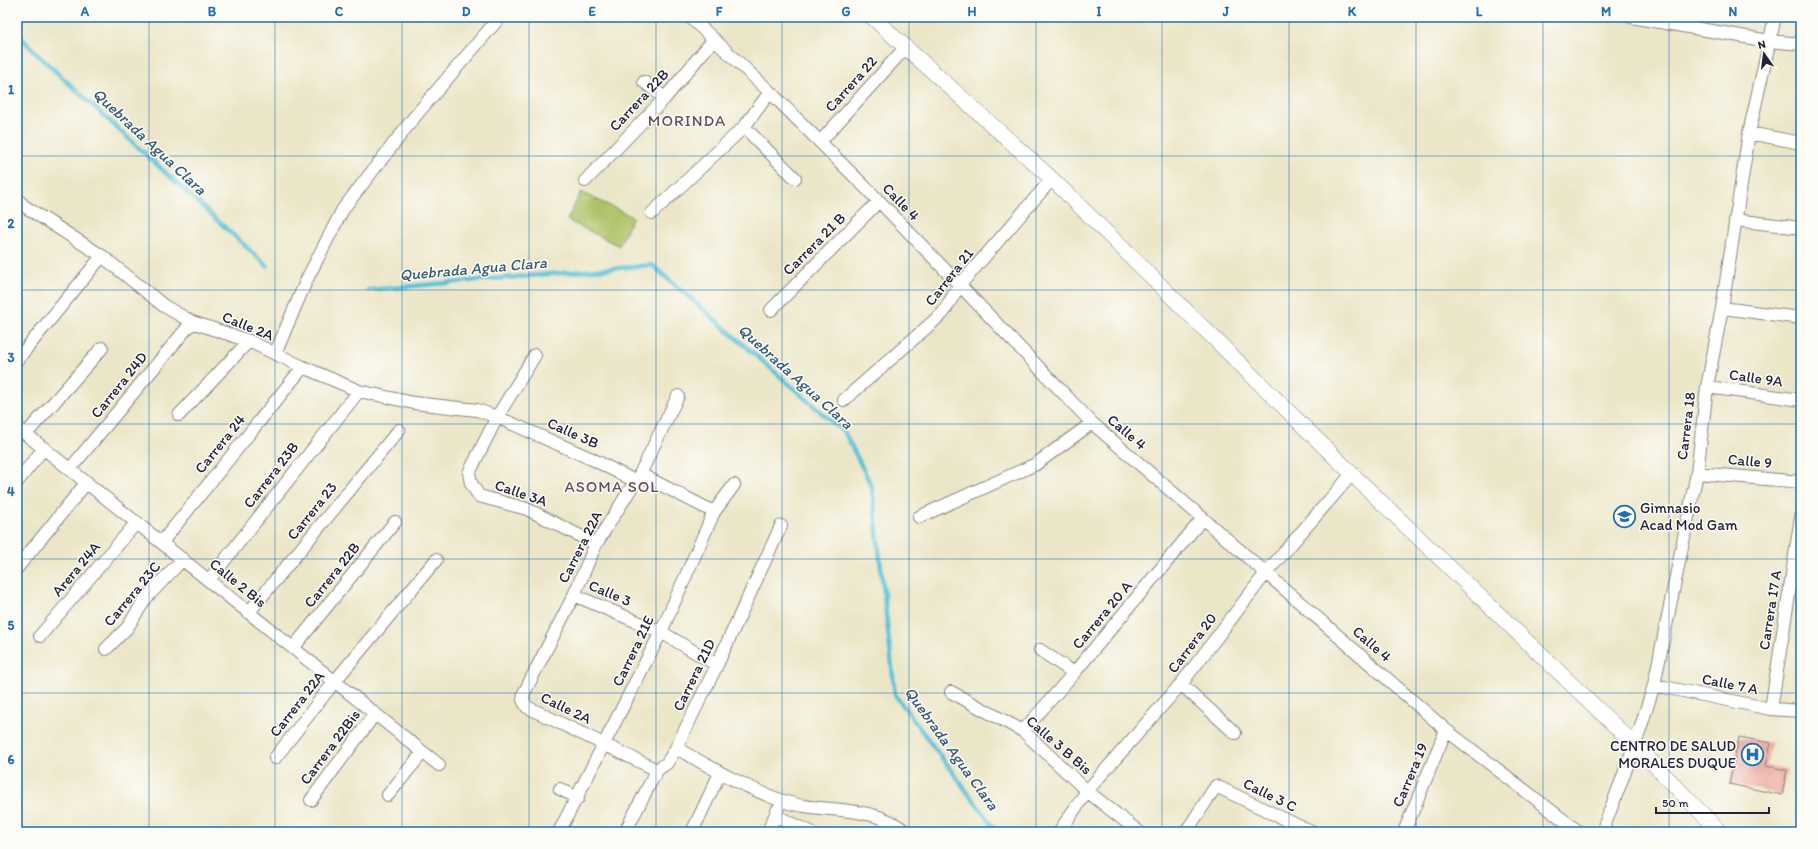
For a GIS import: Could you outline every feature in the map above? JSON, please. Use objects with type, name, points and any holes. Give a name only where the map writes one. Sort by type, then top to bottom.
[{"type":"street","points":[[275,354],[307,279],[343,209],[416,115],[500,17]]},
{"type":"street","name":"Calle 4","points":[[690,17],[770,92],[879,201],[1092,423],[1266,572],[1446,730],[1579,832]]},
{"type":"street","points":[[872,17],[1052,179],[1352,474],[1635,745],[1720,832]]},
{"type":"street","points":[[1630,17],[1801,44]]},
{"type":"street","name":"Carrera 18","points":[[1602,832],[1635,745],[1654,685],[1697,473],[1707,388],[1722,308],[1749,133],[1775,17]]},
{"type":"street","name":"Carrera 22B","points":[[585,181],[665,98],[714,39]]},
{"type":"street","name":"Carrera 22","points":[[820,142],[905,48]]},
{"type":"street","points":[[644,82],[665,98]]},
{"type":"street","points":[[652,213],[744,127],[770,92]]},
{"type":"street","points":[[744,127],[795,178]]},
{"type":"street","points":[[1749,133],[1801,143]]},
{"type":"street","name":"Carrera 21","points":[[844,400],[943,313],[959,286],[1052,179]]},
{"type":"street","name":"Calle 2A","points":[[17,199],[24,206],[102,256],[164,306],[192,322],[249,341],[303,367],[359,391],[414,403],[477,410],[497,417]]},
{"type":"street","name":"Carrera 21 B","points":[[771,310],[879,201]]},
{"type":"street","points":[[1735,220],[1801,228]]},
{"type":"street","points":[[17,360],[102,256]]},
{"type":"street","points":[[1722,308],[1801,318]]},
{"type":"street","name":"Carrera 24D","points":[[70,469],[192,322]]},
{"type":"street","points":[[179,415],[249,341]]},
{"type":"street","points":[[21,430],[102,348]]},
{"type":"street","points":[[497,417],[535,355]]},
{"type":"street","name":"Carrera 24","points":[[162,542],[303,367]]},
{"type":"street","name":"Calle 9A","points":[[1707,388],[1801,400]]},
{"type":"street","name":"Carrera 23B","points":[[209,580],[359,391]]},
{"type":"street","name":"Carrera 22A","points":[[524,693],[574,595],[596,544],[637,478],[678,396]]},
{"type":"street","name":"Calle 3A","points":[[497,417],[469,473],[471,483],[479,496],[527,509],[596,544]]},
{"type":"street","name":"Calle 3B","points":[[497,417],[714,512]]},
{"type":"street","points":[[919,517],[1036,464],[1092,423]]},
{"type":"street","name":"Calle 2 Bis","points":[[21,430],[439,765]]},
{"type":"street","name":"Carrera 23","points":[[249,612],[399,430]]},
{"type":"street","points":[[17,482],[44,448]]},
{"type":"street","name":"Calle 9","points":[[1697,473],[1801,482]]},
{"type":"street","name":"Carrera 20","points":[[1059,832],[1087,791],[1182,684],[1266,572],[1352,474]]},
{"type":"street","points":[[17,568],[87,482]]},
{"type":"street","name":"Carrera 21E","points":[[559,832],[578,798],[661,632],[714,512],[734,485]]},
{"type":"street","name":"Carrera 17 A","points":[[1771,709],[1801,517]]},
{"type":"street","name":"Carrera 20 A","points":[[1023,731],[1074,673],[1203,518]]},
{"type":"street","name":"Arera 24A","points":[[40,636],[137,522]]},
{"type":"street","name":"Carrera 22B","points":[[293,648],[395,522]]},
{"type":"street","name":"Carrera 21D","points":[[625,832],[657,770],[667,763],[676,748],[717,665],[781,526]]},
{"type":"street","name":"Carrera 23C","points":[[106,649],[126,628],[146,598],[183,559]]},
{"type":"street","name":"Carrera 22A","points":[[276,758],[335,681],[436,560]]},
{"type":"street","name":"Calle 3","points":[[574,595],[661,632],[717,665]]},
{"type":"street","points":[[1040,650],[1074,673]]},
{"type":"street","points":[[1182,684],[1235,734]]},
{"type":"street","name":"Calle 7 A","points":[[1654,685],[1771,709],[1801,712]]},
{"type":"street","name":"Calle 3 B Bis","points":[[951,692],[1023,731],[1087,791],[1139,832]]},
{"type":"street","name":"Calle 2A","points":[[524,693],[523,700],[527,707],[605,744]]},
{"type":"street","name":"Carrera 22Bis","points":[[311,800],[375,714]]},
{"type":"street","name":"Carrera 19","points":[[1404,832],[1446,730]]},
{"type":"street","points":[[605,744],[657,770]]},
{"type":"street","points":[[676,748],[720,774],[781,800],[809,807],[858,812],[878,817],[900,826],[906,832]]},
{"type":"street","points":[[388,795],[423,752]]},
{"type":"street","points":[[692,832],[720,774]]},
{"type":"street","name":"Calle 3 C","points":[[1186,832],[1216,786],[1311,832]]},
{"type":"street","points":[[560,789],[578,798]]},
{"type":"street","points":[[768,832],[776,816],[781,800]]},
{"type":"street","points":[[776,816],[811,832]]},
{"type":"green space","points":[[581,192],[633,217],[619,246],[567,220]]},
{"type":"building","name":"CENTRO DE SALUD MORALES DUQUE","points":[[1739,737],[1771,743],[1766,766],[1787,770],[1782,795],[1729,784]]},
{"type":"waterway","name":"Quebrada Agua Clara","points":[[17,33],[40,57],[267,266]]},
{"type":"waterway","name":"Quebrada Agua Clara","points":[[368,290],[652,265],[845,433],[872,487],[895,695],[997,832]]},
{"type":"place","name":"Gimnasio Acad Mod Gam","points":[[1624,517]]},
{"type":"place","name":"CENTRO DE SALUD MORALES DUQUE","points":[[1752,755]]},
{"type":"district","name":"MORINDA","points":[[687,120]]},
{"type":"district","name":"ASOMA SOL","points":[[612,486]]}]
